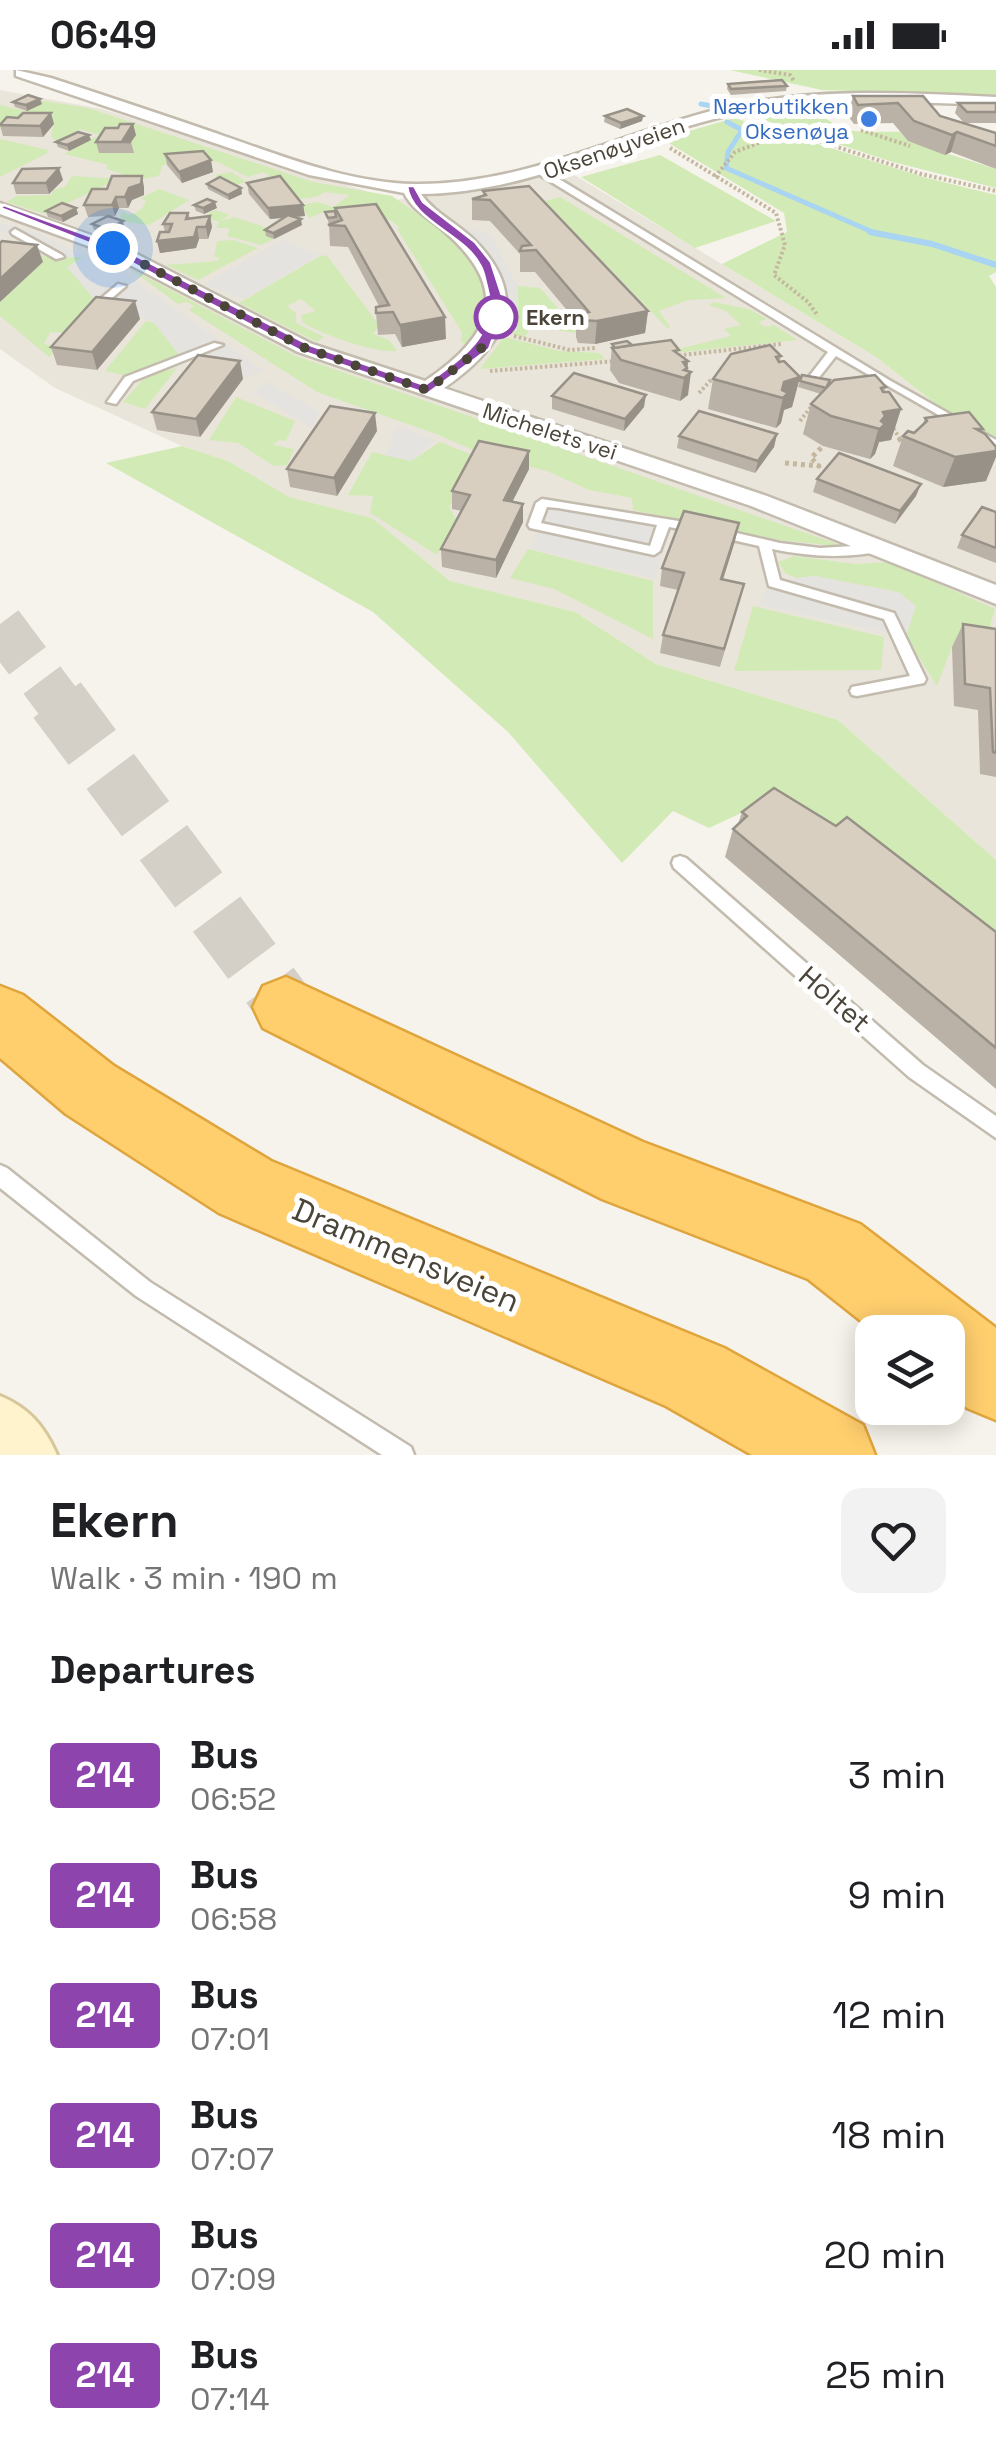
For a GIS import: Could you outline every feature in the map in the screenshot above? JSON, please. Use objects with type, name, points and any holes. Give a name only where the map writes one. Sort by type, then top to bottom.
[{"type":"highway","points":[[286,1007],[628,1172],[834,1251],[915,1315]]},
{"type":"highway","name":"Drammensveien","points":[[0,1017],[90,1090],[244,1187],[630,1347],[695,1377],[833,1455]]},
{"type":"highway","points":[[965,1354],[996,1379]]},
{"type":"main road","points":[[0,1428],[24,1455]]},
{"type":"street","points":[[0,70],[20,73]]},
{"type":"street","points":[[0,78],[20,73]]},
{"type":"street","name":"Oksenøyveien","points":[[20,73],[292,164],[346,179],[410,189],[488,185],[543,173],[726,112],[817,100],[996,100]]},
{"type":"street","points":[[410,189],[418,204],[471,245],[487,265],[498,305],[492,331],[472,359],[427,390]]},
{"type":"street","name":"Michelets vei","points":[[0,208],[17,230],[113,248],[305,348],[759,500],[882,546],[996,595]]},
{"type":"lane","points":[[817,100],[830,111],[890,112]]},
{"type":"lane","points":[[543,173],[869,372],[996,444]]},
{"type":"lane","points":[[17,230],[59,257]]},
{"type":"lane","points":[[84,322],[122,286]]},
{"type":"lane","points":[[112,402],[129,379],[218,345]]},
{"type":"lane","points":[[809,383],[834,350]]},
{"type":"lane","points":[[193,366],[204,351]]},
{"type":"lane","points":[[849,385],[869,372]]},
{"type":"lane","points":[[664,522],[654,552],[534,525],[542,503],[664,522],[841,555],[882,546]]},
{"type":"lane","points":[[764,543],[774,583],[889,616],[919,678],[857,691]]},
{"type":"lane","name":"Holtet","points":[[680,863],[916,1070],[996,1128]]},
{"type":"lane","points":[[0,1175],[143,1288],[403,1455]]},
{"type":"path","points":[[726,112],[921,174],[996,192]]},
{"type":"path","points":[[715,177],[720,165],[734,153],[790,132]]},
{"type":"path","points":[[651,136],[776,214],[784,230],[786,250],[774,275],[817,314],[820,340],[663,357]]},
{"type":"path","points":[[492,331],[546,347],[596,348]]},
{"type":"path","points":[[427,390],[479,371],[630,360]]},
{"type":"path","points":[[800,422],[818,398]]},
{"type":"path","points":[[785,463],[818,466],[810,458],[822,446]]},
{"type":"shaded area","points":[[0,90],[102,109],[395,200],[571,173],[876,357],[969,430],[996,444],[996,860],[838,720],[656,664],[575,612],[450,581],[372,518],[288,497],[228,461],[182,446],[55,388],[0,349]]},
{"type":"shaded area","points":[[0,223],[32,231],[83,255],[101,257],[264,371],[246,377],[180,356],[154,322],[112,302],[95,300],[67,267],[83,257],[51,258],[11,248],[17,239],[0,231]]},
{"type":"shaded area","points":[[453,224],[491,235],[518,286],[517,330],[494,334],[504,285],[483,249]]},
{"type":"shaded area","points":[[283,240],[320,255],[244,299],[203,284]]},
{"type":"shaded area","points":[[265,381],[321,413],[310,427],[254,393]]},
{"type":"shaded area","points":[[397,426],[435,440],[411,461],[385,455]]},
{"type":"shaded area","points":[[549,498],[671,523],[655,579],[532,549]]},
{"type":"shaded area","points":[[815,576],[899,592],[916,606],[906,637],[759,605],[765,590],[796,578]]},
{"type":"green space","points":[[730,70],[996,70],[996,95],[822,90]]},
{"type":"green space","points":[[33,99],[88,108],[313,182],[392,196],[459,243],[490,288],[480,337],[472,338],[471,347],[461,342],[462,332],[397,229],[400,228],[390,220],[325,217],[328,210],[309,218],[301,205],[317,202],[333,207],[350,195],[325,192],[296,198],[245,182],[234,186],[219,182],[215,175],[231,172],[247,182],[270,176],[263,172],[248,177],[197,157],[162,166],[159,176],[137,180],[105,168],[109,165],[64,154],[99,135],[80,129],[75,133],[90,136],[59,144],[51,136],[54,123],[26,123],[0,129],[0,105],[25,111],[39,104]]},
{"type":"green space","points":[[800,106],[849,130],[900,132],[908,141],[996,169],[996,188],[893,162],[749,115]]},
{"type":"green space","points":[[734,118],[927,178],[996,195],[996,272],[989,276],[996,287],[996,444],[969,430],[876,357],[722,264],[787,232],[784,213],[662,139]]},
{"type":"green space","points":[[0,139],[48,150],[0,177]]},
{"type":"green space","points":[[660,155],[776,221],[695,248],[581,177]]},
{"type":"green space","points":[[72,176],[118,179],[45,214],[6,202],[17,196],[51,195],[66,186]]},
{"type":"green space","points":[[159,189],[189,200],[149,225],[120,221],[121,211],[128,215],[137,212],[146,201],[141,198]]},
{"type":"green space","points":[[560,197],[726,298],[688,300],[659,311],[668,329],[545,201]]},
{"type":"green space","points":[[216,210],[230,215],[220,221],[234,217],[274,230],[267,235],[274,239],[261,245],[227,236],[230,228],[216,228],[219,221],[211,220],[207,214]]},
{"type":"green space","points":[[233,240],[258,248],[198,280],[166,265],[217,261],[217,241]]},
{"type":"green space","points":[[36,253],[88,256],[68,267],[95,300],[66,333],[50,332],[44,344],[60,347],[49,357],[0,316],[0,302],[42,263]]},
{"type":"green space","points":[[322,255],[328,257],[379,325],[373,334],[389,340],[397,351],[362,346],[303,323],[301,315],[316,311],[301,299],[287,306],[296,313],[296,323],[324,337],[317,342],[239,303]]},
{"type":"green space","points":[[129,268],[296,356],[846,547],[779,540],[633,510],[632,498],[589,490],[547,471],[484,455],[317,392],[189,310],[194,306],[187,302],[178,304]]},
{"type":"green space","points":[[518,286],[540,288],[581,334],[532,326],[524,338],[507,332],[517,330]]},
{"type":"green space","points":[[713,302],[749,309],[767,319],[758,322],[765,327],[774,325],[797,340],[654,355],[731,336],[724,329],[741,325],[726,311],[709,305]]},
{"type":"green space","points":[[146,321],[154,323],[180,356],[123,375],[105,371]]},
{"type":"green space","points":[[504,337],[560,351],[600,353],[605,359],[480,369]]},
{"type":"green space","points":[[177,368],[145,409],[123,402],[147,375]]},
{"type":"green space","points":[[236,397],[295,421],[286,441],[279,440],[273,445],[294,449],[287,465],[274,466],[238,443],[209,440]]},
{"type":"green space","points":[[440,442],[480,458],[449,507],[456,519],[437,555],[370,513],[373,496],[348,495],[372,452],[411,461]]},
{"type":"green space","points":[[182,446],[228,461],[289,497],[372,518],[450,581],[575,612],[656,664],[838,720],[996,860],[996,957],[754,807],[709,828],[673,811],[622,863],[508,732],[373,612],[106,463]]},
{"type":"green space","points":[[528,549],[653,581],[653,639],[554,589],[510,578]]},
{"type":"green space","points":[[794,556],[855,564],[890,562],[995,609],[990,626],[996,631],[952,647],[937,686],[906,637],[915,605],[815,576],[796,578],[785,573],[778,562]]},
{"type":"green space","points":[[753,606],[884,637],[881,670],[734,671]]},
{"type":"building","points":[[782,80],[787,86],[731,89],[728,84]]},
{"type":"building","points":[[28,95],[40,99],[26,105],[13,102]]},
{"type":"building","points":[[853,96],[923,96],[940,116],[996,133],[996,146],[914,121],[898,103],[858,105]]},
{"type":"building","points":[[958,103],[996,103],[996,112],[967,112]]},
{"type":"building","points":[[627,109],[643,116],[621,123],[605,116]]},
{"type":"building","points":[[23,113],[51,113],[40,126],[0,125],[7,117],[18,118]]},
{"type":"building","points":[[120,124],[133,124],[123,140],[131,142],[96,142],[105,128],[118,128]]},
{"type":"building","points":[[78,132],[89,135],[67,145],[56,142]]},
{"type":"building","points":[[203,151],[211,160],[179,172],[165,154]]},
{"type":"building","points":[[59,168],[46,183],[13,183],[22,169]]},
{"type":"building","points":[[112,176],[142,176],[141,184],[129,188],[125,197],[116,197],[112,205],[84,205],[92,189],[107,189]]},
{"type":"building","points":[[280,176],[303,205],[268,208],[247,183]]},
{"type":"building","points":[[220,177],[241,188],[228,195],[207,184]]},
{"type":"building","points":[[529,186],[648,311],[597,321],[579,320],[577,315],[589,312],[536,250],[520,251],[522,246],[531,245],[490,200],[472,199],[486,195],[483,191]]},
{"type":"building","points":[[207,199],[215,202],[203,208],[194,205]]},
{"type":"building","points":[[62,203],[76,208],[61,216],[46,211]]},
{"type":"building","points":[[376,204],[445,317],[400,325],[393,312],[376,313],[376,307],[389,305],[345,226],[328,225],[342,220],[335,208]]},
{"type":"building","points":[[170,213],[188,213],[186,219],[210,216],[206,227],[197,227],[194,237],[157,241],[160,232],[169,232],[172,224],[163,224]]},
{"type":"building","points":[[288,215],[301,219],[273,233],[265,230]]},
{"type":"building","points":[[108,216],[123,221],[107,229],[92,224]]},
{"type":"building","points":[[0,243],[37,245],[0,279]]},
{"type":"building","points":[[96,297],[135,301],[92,352],[51,347]]},
{"type":"building","points":[[671,340],[679,350],[674,351],[688,361],[683,362],[687,368],[684,370],[691,372],[684,378],[621,360],[612,348]]},
{"type":"building","points":[[627,341],[632,345],[615,348],[612,344]]},
{"type":"building","points":[[770,345],[781,356],[776,357],[779,362],[784,361],[800,377],[784,382],[782,390],[788,393],[783,398],[713,379],[731,354]]},
{"type":"building","points":[[198,355],[240,361],[196,419],[152,412]]},
{"type":"building","points":[[574,373],[646,395],[625,419],[552,396]]},
{"type":"building","points":[[802,375],[830,380],[826,388],[800,381]]},
{"type":"building","points":[[875,375],[886,387],[881,388],[883,392],[889,392],[901,409],[883,412],[881,421],[885,424],[880,429],[831,416],[811,404],[834,380]]},
{"type":"building","points":[[330,406],[375,413],[334,478],[287,469]]},
{"type":"building","points":[[699,411],[777,434],[758,461],[679,436]]},
{"type":"building","points":[[969,412],[983,429],[976,429],[985,434],[996,451],[955,457],[903,436],[908,431],[914,433],[927,421],[925,418]]},
{"type":"building","points":[[479,441],[529,451],[504,500],[523,504],[496,560],[441,549],[470,495],[452,491]]},
{"type":"building","points":[[839,453],[921,484],[900,511],[817,479]]},
{"type":"building","points":[[982,507],[996,512],[996,548],[962,535]]},
{"type":"building","points":[[684,511],[739,523],[721,579],[744,584],[724,649],[663,635],[684,573],[662,568]]},
{"type":"building","points":[[963,624],[996,629],[996,753],[990,688],[965,684]]},
{"type":"building","points":[[774,788],[836,826],[847,817],[996,932],[996,1048],[733,829],[747,816],[742,812]]},
{"type":"waterway","points":[[701,104],[718,107]]},
{"type":"waterway","points":[[727,122],[742,130],[728,152],[726,168],[874,233]]},
{"type":"waterway","points":[[870,232],[874,233]]},
{"type":"waterway","points":[[874,233],[932,244],[996,265]]},
{"type":"tunnel","points":[[0,624],[59,703]]},
{"type":"tunnel","points":[[57,700],[286,1007]]},
{"type":"bus line","name":"214","points":[[0,208],[113,248],[305,348],[427,390],[484,346],[498,305],[496,286],[487,265],[471,245],[418,204],[410,189]]},
{"type":"place","name":"Nærbutikken Oksenøya","points":[[869,119]]},
{"type":"place","name":"Ekern","points":[[496,317]]},
{"type":"route","points":[[113,248],[305,348],[427,390],[484,346],[498,305],[496,317]]}]
